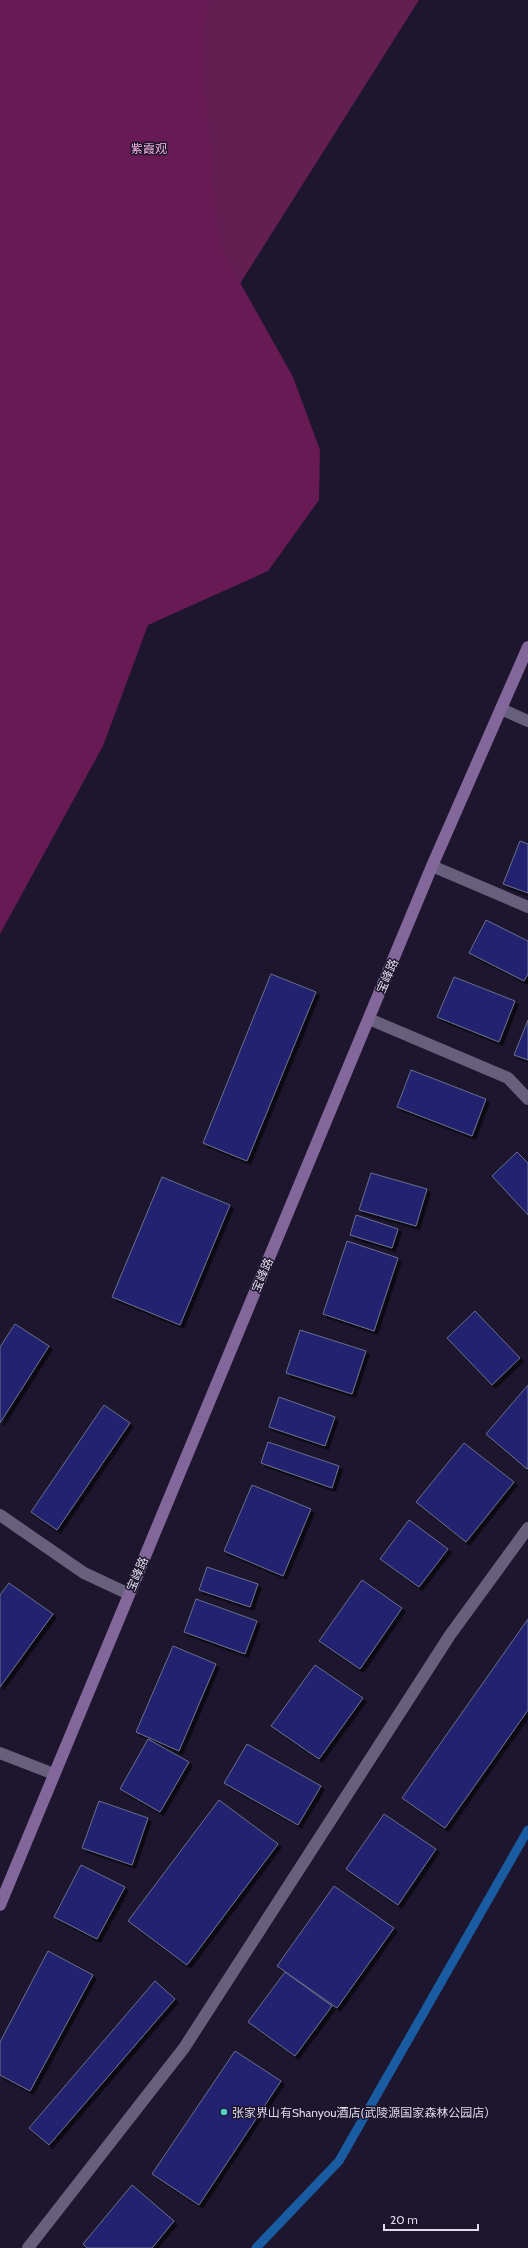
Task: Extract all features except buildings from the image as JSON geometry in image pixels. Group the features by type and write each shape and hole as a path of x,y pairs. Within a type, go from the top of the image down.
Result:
{"street":[{"name":"宝峰路","path":"0,1905 128,1594 432,866 528,647"},
{"path":"501,709 528,720"},
{"path":"432,866 528,907"},
{"path":"368,1019 508,1078 528,1100"},
{"path":"0,1515 84,1573 128,1594"},
{"path":"28,2248 184,2048 450,1635 528,1528"},
{"path":"0,1753 54,1774"}],"green space":[{"name":"紫霞观","path":"0,0 419,0 0,664"},
{"path":"0,0 209,0 202,54 219,245 293,377 320,450 319,500 268,571 148,625 103,746 0,934"}],"waterway":[{"path":"256,2248 339,2161 528,1830"}],"place":[{"name":"张家界山有Shanyou酒店(武陵源国家森林公园店）","path":"224,2112"}]}
